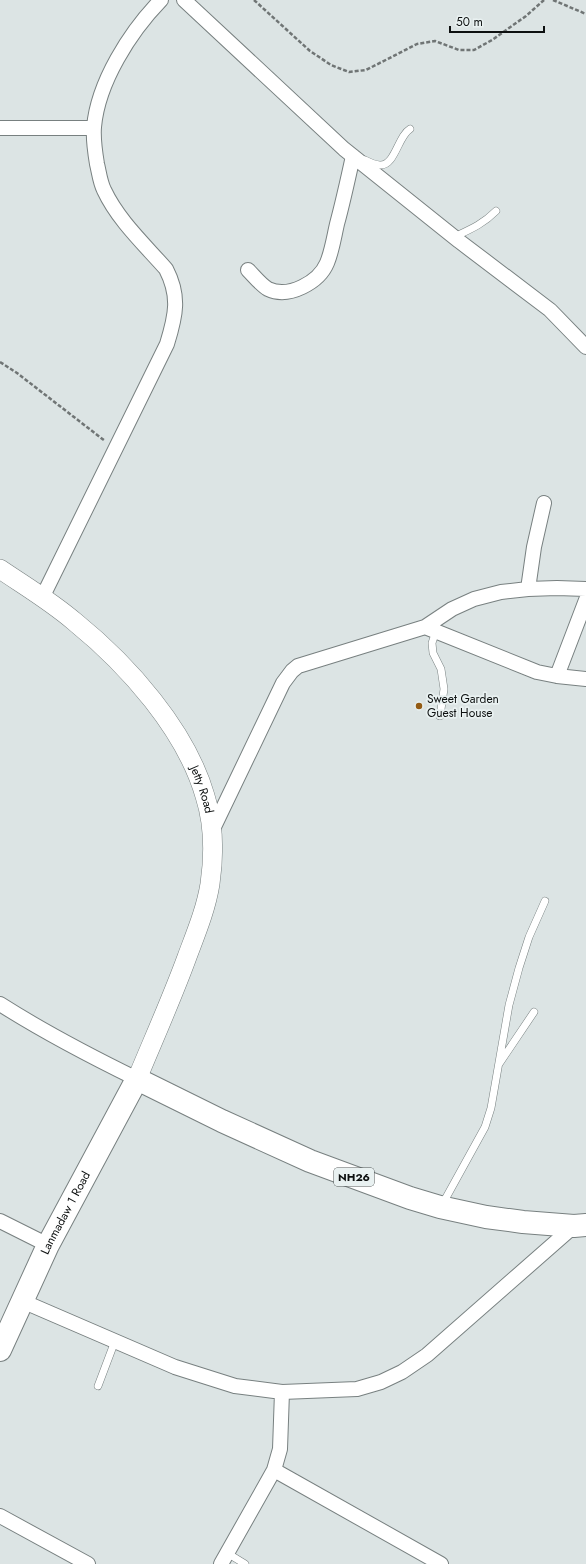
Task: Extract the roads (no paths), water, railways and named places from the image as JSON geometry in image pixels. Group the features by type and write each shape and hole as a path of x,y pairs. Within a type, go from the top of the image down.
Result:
{"highway":[{"name":"NH26","path":"137,1078 222,1121 310,1161 410,1198 440,1207 486,1217 580,1226"},
{"name":"Lanmadaw 1 Road","path":"1,1344 48,1245 137,1078"}],"street":[{"path":"42,598 116,450 167,344 173,327 176,307 175,292 166,269 117,211 103,188 95,154 94,128 105,83 130,40 161,0"},
{"path":"184,0 327,134 454,237 554,313 586,347"},
{"path":"0,128 94,128"},
{"path":"248,270 268,289 278,291 296,289 313,280 322,272 331,252 353,156"},
{"path":"528,589 534,547 544,503"},
{"name":"Jetty Road","path":"0,570 74,621 121,664 135,679 169,723 191,759 206,796 212,831 212,858 210,884 202,917 166,1012 137,1078"},
{"path":"212,831 283,683 298,666 431,629 452,609 474,599 502,592 528,589 586,589"},
{"path":"557,676 586,600"},
{"path":"431,629 538,672 557,676 586,679"},
{"path":"0,1004 27,1021 99,1061 137,1078"},
{"path":"0,1221 48,1245"},
{"path":"22,1301 175,1367 235,1386 282,1392 357,1389 381,1382 402,1372 427,1355 580,1226"},
{"path":"224,1559 274,1470 280,1449 282,1392"},
{"path":"274,1470 441,1564"},
{"path":"0,1516 88,1564"}],"lane":[{"path":"353,156 375,164 386,165 394,155 405,132 410,129"},
{"path":"454,237 479,226 496,211"},
{"path":"431,629 433,653 441,669 444,689 440,716"},
{"path":"440,1207 485,1128 491,1108 509,1005 529,937 545,901"},
{"path":"497,1068 534,1012"},
{"path":"98,1386 115,1341"},
{"path":"224,1559 245,1564"}],"place":[{"name":"Sweet Garden Guest House","path":"419,706"}]}
